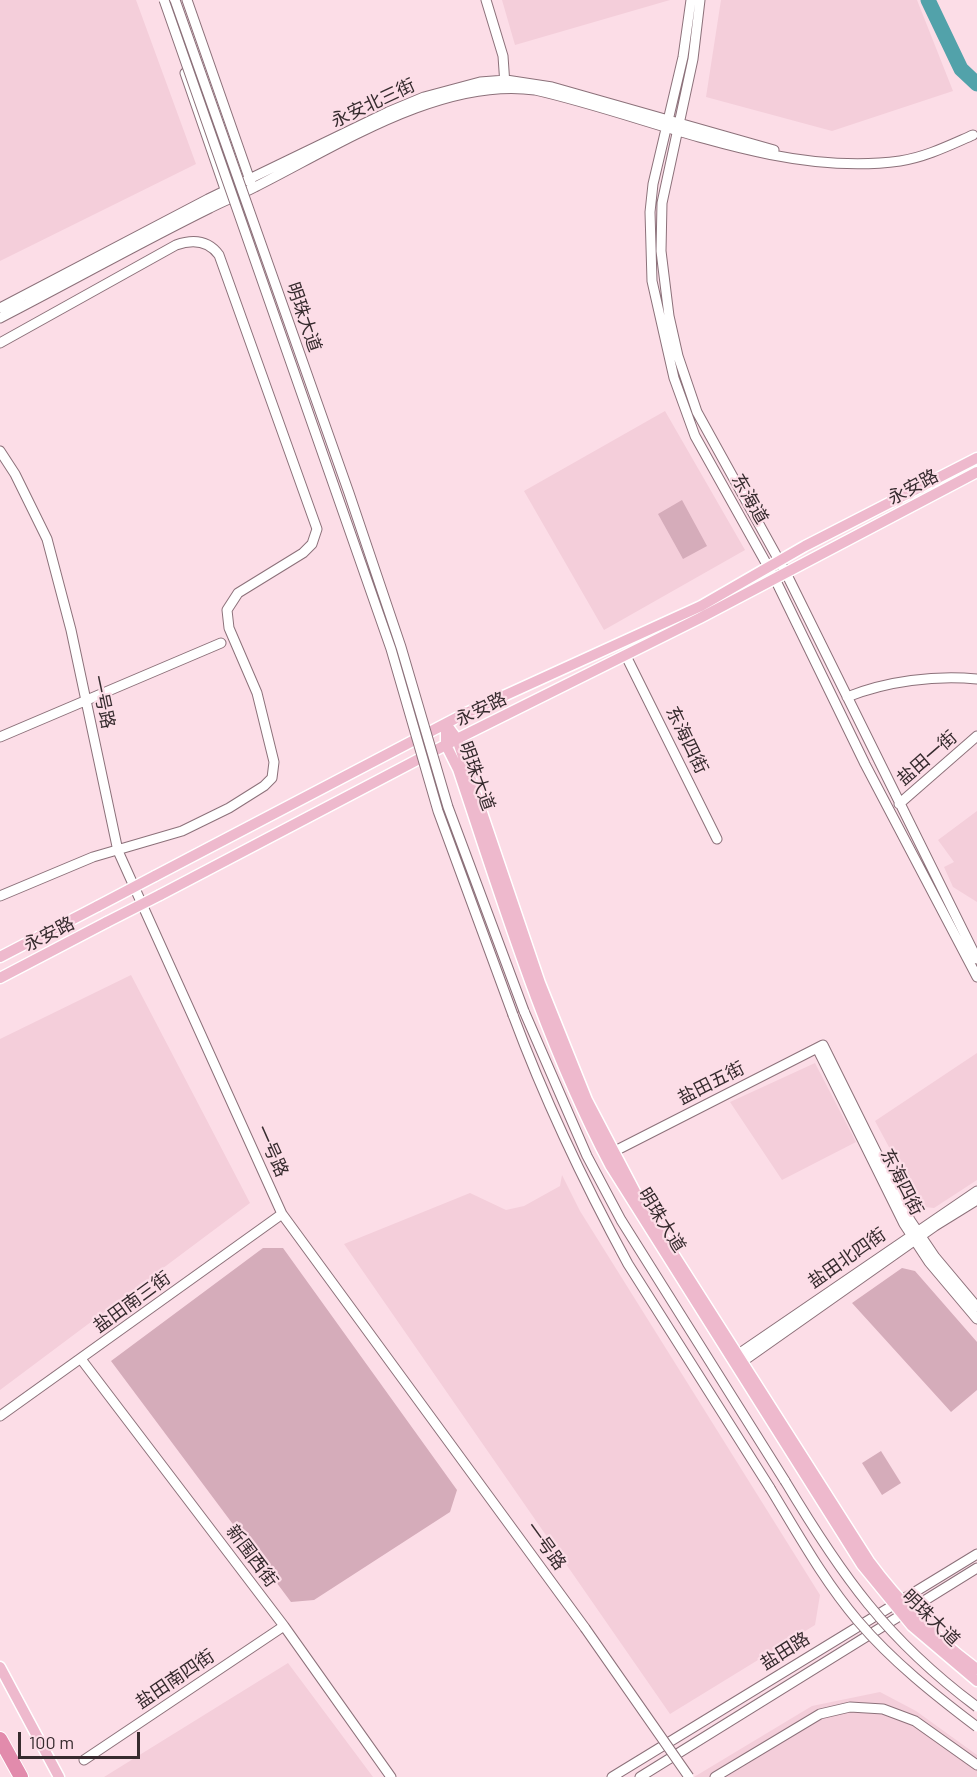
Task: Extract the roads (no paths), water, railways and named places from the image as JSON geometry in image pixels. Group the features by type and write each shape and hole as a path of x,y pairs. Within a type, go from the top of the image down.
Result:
{"highway":[{"path":"0,1739 21,1777"}],"main road":[{"name":"永安路","path":"0,957 446,724 700,606 769,567 977,458"},
{"name":"永安路","path":"0,978 457,739 626,656 775,579 977,472"},
{"name":"明珠大道","path":"446,724 457,739 556,1027 587,1100 613,1152 641,1203 896,1602"},
{"name":"明珠大道","path":"446,724 446,745 458,769 548,1029 595,1136 634,1207 827,1514 904,1612 938,1650 977,1681"},
{"name":"明珠大道","path":"904,1612 977,1669"},
{"path":"0,1667 59,1777"}],"street":[{"name":"明珠大道","path":"162,0 226,192"},
{"name":"明珠大道","path":"162,0 391,649 438,811 513,1015 551,1110 628,1264 819,1569 858,1621 905,1669 977,1727"},
{"name":"明珠大道","path":"175,0 349,493 401,647 448,807 524,1011 587,1156 621,1220 834,1561 872,1611 917,1658 977,1707"},
{"path":"187,0 251,185"},
{"path":"486,0 503,56 506,83"},
{"name":"东海道","path":"691,0 683,57 653,184 650,212 652,281 674,378 695,436 769,567 865,764 977,977"},
{"name":"东海道","path":"700,0 693,59 665,184 661,227 667,294 676,347 697,412 786,573 977,959"},
{"name":"永安北三街","path":"0,308 226,192 251,185 415,110 506,83 765,146 787,156 826,163 901,161 926,154 973,135"},
{"name":"永安北三街","path":"0,318 237,196 251,185"},
{"path":"226,192 237,196"},
{"path":"0,343 176,245 196,241 213,247 219,255 317,529 312,544 303,554 238,593 227,610 229,628 257,693 274,762 272,778 264,786 229,808 191,826 118,851 93,857 0,896"},
{"name":"一号路","path":"0,451 15,474 47,539 71,630 118,851 282,1214 585,1628 689,1777"},
{"path":"0,737 221,643"},
{"name":"东海四街","path":"626,656 717,839"},
{"path":"848,697 891,685 944,678 977,679"},
{"name":"盐田一街","path":"899,804 977,736"},
{"name":"东海四街","path":"820,1046 929,1262 977,1319"},
{"name":"盐田五街","path":"613,1152 820,1046"},
{"name":"盐田北四街","path":"740,1359 977,1191"},
{"name":"盐田北四街","path":"916,1235 977,1200"},
{"name":"盐田南三街","path":"0,1416 282,1214"},
{"name":"东海四街","path":"916,1235 977,1307"},
{"name":"新围西街","path":"81,1359 284,1626 391,1777"},
{"name":"盐田路","path":"612,1777 977,1554"},
{"name":"盐田路","path":"639,1777 977,1568"},
{"name":"盐田南四街","path":"84,1760 284,1626"},
{"path":"715,1777 820,1714 850,1707 883,1709 915,1721 977,1766"}],"waterway":[{"path":"928,0 961,69 977,84"}]}
